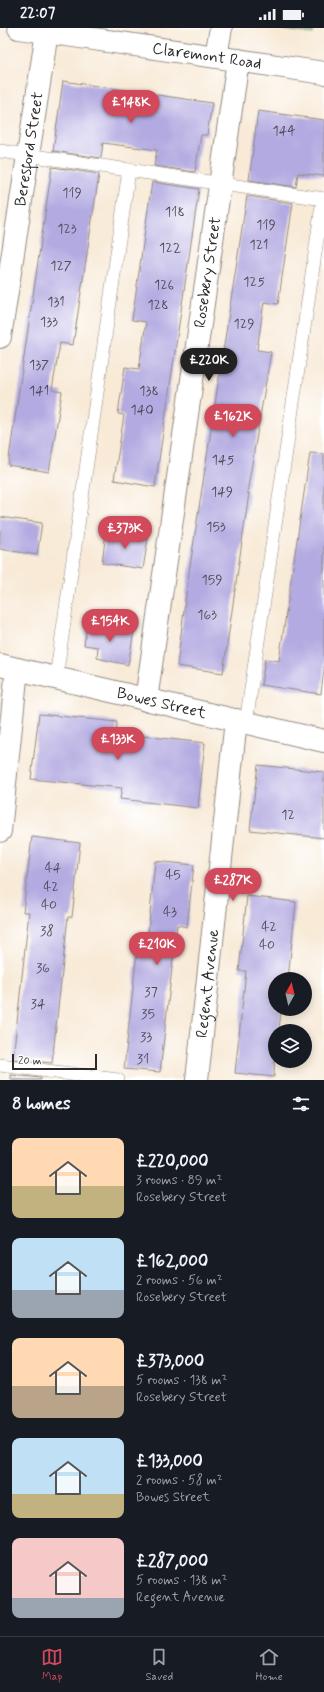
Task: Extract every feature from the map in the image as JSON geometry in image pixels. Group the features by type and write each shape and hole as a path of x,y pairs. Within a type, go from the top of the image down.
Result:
{"street":[{"name":"Claremont Road","path":"18,28 324,73"},
{"path":"216,56 220,28"},
{"name":"Beresford Street","path":"0,337 47,32"},
{"name":"Rosebery Street","path":"146,700 238,60"},
{"path":"0,831 9,667"},
{"name":"Bowes Street","path":"9,667 324,741"},
{"name":"Regent Avenue","path":"197,1080 241,722"}],"lane":[{"path":"0,151 323,199 241,722"},
{"path":"56,678 129,170"},
{"path":"0,1065 84,1078 118,1080"}],"green space":[{"path":"272,28 314,28 313,34"}],"building":[{"path":"63,81 212,103 207,135 201,135 195,172 154,166 157,150 103,143 101,158 53,151"},
{"path":"258,111 324,120 324,176 298,173 296,187 249,180"},
{"path":"52,167 99,174 73,345 60,343 52,390 62,392 49,472 8,465"},
{"path":"152,182 199,189 155,487 114,480 124,415 118,414 125,367 139,369 146,322 132,320"},
{"path":"247,196 293,203 278,304 264,302 257,350 271,352 247,493 249,493 223,673 177,666 187,586"},
{"path":"310,453 324,454 324,669 321,694 261,685 265,659 279,661"},
{"path":"0,517 42,523 37,555 0,549"},
{"path":"106,532 148,538 143,569 102,563"},
{"path":"87,624 134,631 128,665 97,658 98,647 84,645"},
{"path":"39,714 117,722 116,733 205,743 198,808 120,799 122,788 31,779"},
{"path":"258,765 324,772 324,838 250,830"},
{"path":"32,837 80,843 72,917 68,917 52,1063 13,1059 29,912 23,912"},
{"path":"155,861 194,865 187,927 177,925 160,1072 124,1069 139,934 148,935"},
{"path":"247,896 296,902 289,972 268,972 268,1016 280,1016 280,1024 268,1024 268,1068 274,1068 274,1077 235,1073 246,971 239,971"},
{"path":"11,1075 41,1078 41,1080 11,1080"}]}
